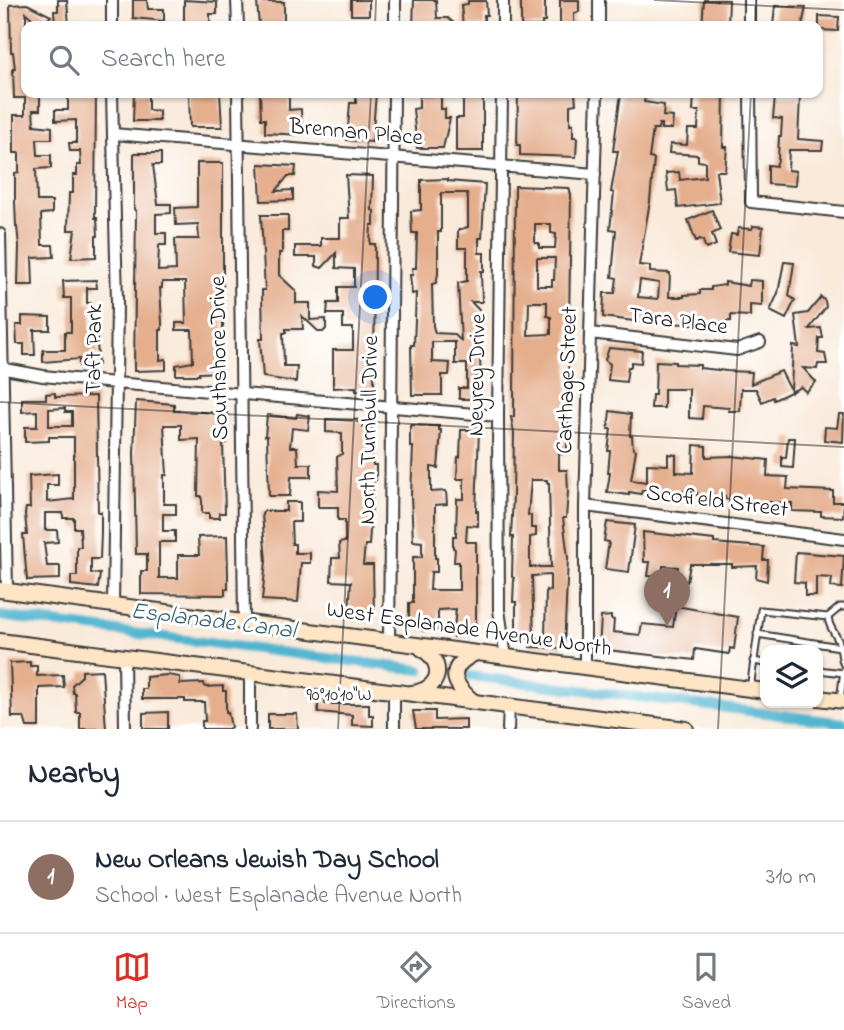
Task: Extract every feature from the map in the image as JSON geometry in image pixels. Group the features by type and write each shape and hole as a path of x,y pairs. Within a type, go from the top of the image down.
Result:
{"main road":[{"name":"West Esplanade Avenue North","path":"4,590 760,690"},
{"path":"0,641 411,693 509,707 584,723 685,729"},
{"path":"411,693 422,692 429,686 435,680 438,669 432,655 419,646"},
{"path":"474,702 455,683 455,674 463,659 476,653"},
{"path":"823,699 842,701"}],"street":[{"path":"111,0 111,21"},
{"path":"237,0 237,21"},
{"path":"395,0 395,21"},
{"path":"503,0 503,21"},
{"path":"599,0 599,21"},
{"path":"749,0 749,21"},
{"name":"Taft Park","path":"112,98 117,302 113,606"},
{"name":"Southshore Drive","path":"238,98 244,623"},
{"name":"North Turnbull Drive","path":"389,642 394,98"},
{"name":"Neyrey Drive","path":"502,98 498,416 499,610 506,658"},
{"name":"Carthage Street","path":"585,669 585,506 597,98"},
{"path":"750,98 751,202 844,212"},
{"name":"Brennan Place","path":"113,134 595,174"},
{"path":"0,234 4,590"},
{"name":"Tara Place","path":"590,333 737,349 760,342"},
{"path":"1,368 43,376 498,416"},
{"name":"Scofield Street","path":"585,506 844,539"},
{"path":"124,657 125,729"},
{"path":"250,672 250,729"},
{"path":"394,691 394,729"},
{"path":"508,729 509,707"}],"lane":[{"path":"750,689 761,610 828,617 840,607 844,607"},
{"path":"828,617 829,627 837,637 844,670 842,701"},
{"path":"757,634 840,647"},
{"path":"753,661 760,662"},
{"path":"823,670 844,670"}],"building":[{"path":"58,0 67,0 69,21 55,21 54,11 58,11"},
{"path":"133,0 147,0 148,9 164,9 164,21 133,18"},
{"path":"184,0 217,2 217,14 210,14 210,21 184,21"},
{"path":"351,0 369,0 369,15 351,15"},
{"path":"414,0 436,0 437,18 448,18 451,21 413,21"},
{"path":"521,0 545,0 545,21 521,21"},
{"path":"560,0 579,0 579,12 574,13 574,21 560,21"},
{"path":"704,0 729,0 728,21 702,21"},
{"path":"468,1 486,1 487,15 484,15 484,21 463,21 461,5 468,4"},
{"path":"257,2 284,2 284,21 259,21"},
{"path":"27,4 51,16 46,21 35,21 26,13 26,21 21,21 21,98 14,98 15,69 11,52 10,5"},
{"path":"775,6 806,7 803,21 774,21"},
{"path":"819,16 839,17 838,31 823,30 823,21 819,21"},
{"path":"25,98 40,98 40,110 33,110 34,125 52,127 52,139 37,139 38,155 51,155 51,168 36,169 37,201 52,201 52,213 41,214 42,245 53,245 54,257 32,258 33,285 18,285 15,173 19,172 19,153 14,153 14,115 25,115"},
{"path":"68,98 96,98 96,257 71,258 75,230 68,230 69,193 73,193 73,175 77,175 77,165 81,165 80,151 70,151 69,143 76,143 76,120 55,121 55,110 68,110"},
{"path":"134,98 148,98 148,110 159,111 159,121 133,121"},
{"path":"189,98 220,98 222,127 190,127"},
{"path":"260,98 289,98 289,110 301,109 302,135 265,133 265,119 261,119"},
{"path":"356,98 376,98 372,142 347,140 350,103 356,103"},
{"path":"419,98 441,98 441,109 445,109 445,118 450,118 443,148 417,148 413,109 419,108"},
{"path":"463,98 483,98 483,151 456,151 456,118 463,118"},
{"path":"518,98 575,98 576,104 570,105 570,125 573,124 573,137 577,137 576,157 520,155 520,145 517,145"},
{"path":"620,98 645,98 644,102 664,105 663,116 673,117 672,129 661,129 659,124 658,129 653,129 649,158 654,159 650,201 639,265 650,266 650,272 670,273 669,297 700,294 700,290 711,290 711,287 725,285 725,282 749,286 750,280 762,281 762,306 750,305 750,316 731,315 731,321 727,323 694,320 694,324 650,323 603,317 604,293 615,293 617,278 612,277 616,230 610,229 614,193 611,192 618,151 613,151","holes":["640,280 659,283 658,299 638,297"]},
{"path":"694,98 724,98 723,147 727,147 725,171 716,171 720,203 678,208 676,190 668,191 666,173 679,172 680,180 705,177 705,162 698,161 698,155 669,153 670,144 687,145 688,129 698,129 699,111 693,111"},
{"path":"775,98 800,98 798,139 823,141 822,150 789,150 788,170 796,171 795,186 768,184 768,165 776,166 781,136 782,119 773,118"},
{"path":"134,153 161,153 161,165 153,165 158,204 171,204 171,213 156,214 156,233 166,233 166,245 159,245 158,271 176,270 175,239 199,239 198,224 176,225 175,208 197,207 197,163 223,163 221,372 176,375 176,365 193,362 192,330 176,330 176,323 186,323 185,282 162,282 160,288 160,360 166,359 166,370 134,371"},
{"path":"259,164 296,166 295,176 288,176 276,191 293,190 293,200 261,201"},
{"path":"346,175 373,176 374,225 371,225 370,244 375,244 374,390 356,391 356,387 333,388 333,350 353,350 353,328 343,328 343,314 327,314 328,303 338,303 338,287 354,287 354,269 336,268 336,253 322,268 316,266 316,257 295,257 295,246 321,246 321,238 340,238 340,218 349,218"},
{"path":"448,179 485,184 482,238 479,238 479,253 484,253 484,271 481,271 482,302 471,302 481,312 482,323 479,323 478,327 481,377 476,377 476,397 469,399 459,399 459,388 467,388 467,364 455,364 455,342 432,342 432,362 450,363 449,375 442,375 442,395 412,395 411,345 414,345 416,293 412,294 410,275 413,275 412,268 416,268 417,233 412,233 411,211 421,210 421,180","holes":["441,193 467,193 468,227 458,230 458,248 467,248 467,281 458,283 461,341 454,334 435,333 432,284 436,283 438,274"]},
{"path":"515,186 569,188 567,454 559,454 559,470 567,470 568,492 566,518 563,518 568,558 564,648 530,647 531,638 516,638 511,537 514,433 511,417 514,417","holes":["535,224 551,224 551,233 556,234 555,248 539,248 539,243 535,243","537,258 555,258 552,286 537,286","529,302 547,302 547,316 551,317 551,334 528,335","531,480 547,480 551,567 530,567 530,537 536,536 536,528 531,528 531,515 528,515","550,575 550,591 546,590 545,638 534,638 532,576"]},
{"path":"712,210 720,230 712,234 716,245 706,249 703,241 696,241 688,220"},
{"path":"261,215 288,215 288,231 282,231 279,275 296,291 296,303 310,303 310,320 326,319 326,329 323,332 319,332 302,316 303,329 286,329 286,333 283,333 284,366 297,366 296,382 263,377 260,339 263,339 262,290 265,290"},
{"path":"753,226 763,227 760,255 728,252 731,234 737,235 738,228 752,229"},
{"path":"784,262 794,263 789,296 795,300 786,319 770,311 778,293"},
{"path":"96,280 97,288 87,288 87,303 91,303 91,338 97,338 98,365 79,366 79,359 43,362 43,350 65,350 65,332 71,332 71,298 64,298 63,281"},
{"path":"821,297 826,307 809,329 821,328 823,338 819,338 818,353 825,354 827,364 818,364 817,369 803,368 816,382 806,392 801,387 774,400 773,397 762,402 756,389 741,389 740,411 703,406 702,419 689,418 689,389 664,389 664,408 651,408 652,395 655,395 656,361 752,372 751,384 781,371 791,391 793,346 799,347 795,315 808,313"},
{"path":"22,316 50,317 50,330 34,330 35,355 24,355 24,344 17,344 16,325 22,325"},
{"path":"609,348 642,351 641,363 631,362 631,367 628,367 626,382 608,380 610,364 605,360"},
{"path":"55,393 55,397 96,396 98,512 101,512 101,533 100,559 91,559 91,573 100,574 98,588 71,585 71,576 77,576 77,547 81,547 80,528 74,528 74,518 63,518 63,513 45,513 45,530 57,530 58,542 44,543 47,566 60,566 60,579 27,580 23,535 27,535 26,508 30,508 29,476 58,474 58,485 47,485 47,502 74,499 74,437 49,437 49,441 25,442 25,427 37,427 37,411 22,412 22,399 46,399 46,394","holes":["65,408 65,412 72,412 72,426 49,426 49,409"]},
{"path":"136,401 174,404 174,411 227,413 227,443 223,443 225,513 219,513 220,518 209,518 209,513 202,513 201,496 198,496 199,439 181,440 181,425 164,425 167,475 164,475 164,504 176,504 176,514 163,514 163,531 175,531 175,542 159,542 159,578 178,578 178,555 199,555 198,537 227,536 228,589 225,589 225,595 141,594 141,571 147,571 147,554 136,554"},
{"path":"610,411 631,414 630,436 633,449 636,450 631,480 647,482 647,464 668,465 668,454 676,455 676,472 693,473 694,445 706,446 706,457 732,456 768,460 767,476 788,477 787,489 833,491 833,502 844,502 843,517 821,516 821,512 792,511 792,503 724,499 725,496 697,495 697,492 678,491 678,496 667,496 667,490 642,490 641,494 629,492 629,495 607,492 610,473"},
{"path":"297,414 310,416 308,430 292,428 290,447 297,447 298,464 311,464 311,477 291,477 290,496 269,496 265,436 267,415 296,418"},
{"path":"839,414 844,414 843,442 824,440 825,427 837,428"},
{"path":"326,419 364,420 363,428 372,428 372,459 373,465 376,465 376,480 373,488 369,545 365,545 363,565 373,565 374,615 349,612 351,582 331,581 332,558 340,558 339,543 345,542 345,520 338,520 338,507 318,507 318,490 338,491 337,457 342,454 342,433 326,432"},
{"path":"410,425 439,426 441,430 438,468 431,467 431,492 446,491 447,504 435,505 437,572 431,572 430,590 459,590 459,562 454,562 453,536 456,536 457,499 464,499 464,479 457,479 461,430 479,430 476,511 478,526 467,525 466,542 476,542 476,635 453,637 456,609 438,610 438,631 423,631 423,620 409,620 409,603 413,603 413,557 422,557 422,542 413,541 413,447 410,447"},
{"path":"788,438 795,438 793,468 782,467"},
{"path":"286,502 300,502 300,522 291,522 292,544 295,544 295,553 310,553 310,563 301,563 298,602 262,600 266,561 262,514 264,511 286,511"},
{"path":"607,522 635,525 629,572 605,569 609,542 604,541"},
{"path":"643,532 714,540 714,543 764,547 763,560 768,560 767,581 756,578 757,566 732,567 732,564 690,564 687,582 676,580 678,567 663,566 662,577 648,576 650,562 644,562"},
{"path":"796,552 844,556 842,588 831,587 832,578 816,577 816,596 805,596 805,583 794,582"},
{"path":"676,606 738,617 734,649 730,648 729,654 695,649 694,660 599,649 601,617 611,616 614,620 613,632 640,635 642,624 673,627"},
{"path":"30,662 30,666 37,666 37,676 63,675 64,687 39,688 39,727 27,727 24,717 12,717 10,663"},
{"path":"102,670 106,729 80,729 80,712 76,712 72,685 82,676 82,671"},
{"path":"146,677 180,677 180,684 204,683 205,687 223,686 231,727 202,729 202,721 205,721 204,702 142,699 142,689 146,689"},
{"path":"318,699 325,699 325,704 369,704 373,726 352,725 352,715 318,712"},
{"path":"413,711 435,711 435,720 466,719 466,729 416,729"},
{"path":"168,712 168,729 143,729 143,713"},
{"path":"268,714 297,714 298,729 268,729"}],"waterway":[{"name":"Esplanade Canal","path":"0,616 420,670"},
{"name":"Esplanade Canal","path":"471,676 844,723"}],"place":[{"name":"New Orleans Jewish Day School","path":"667,626"}]}
